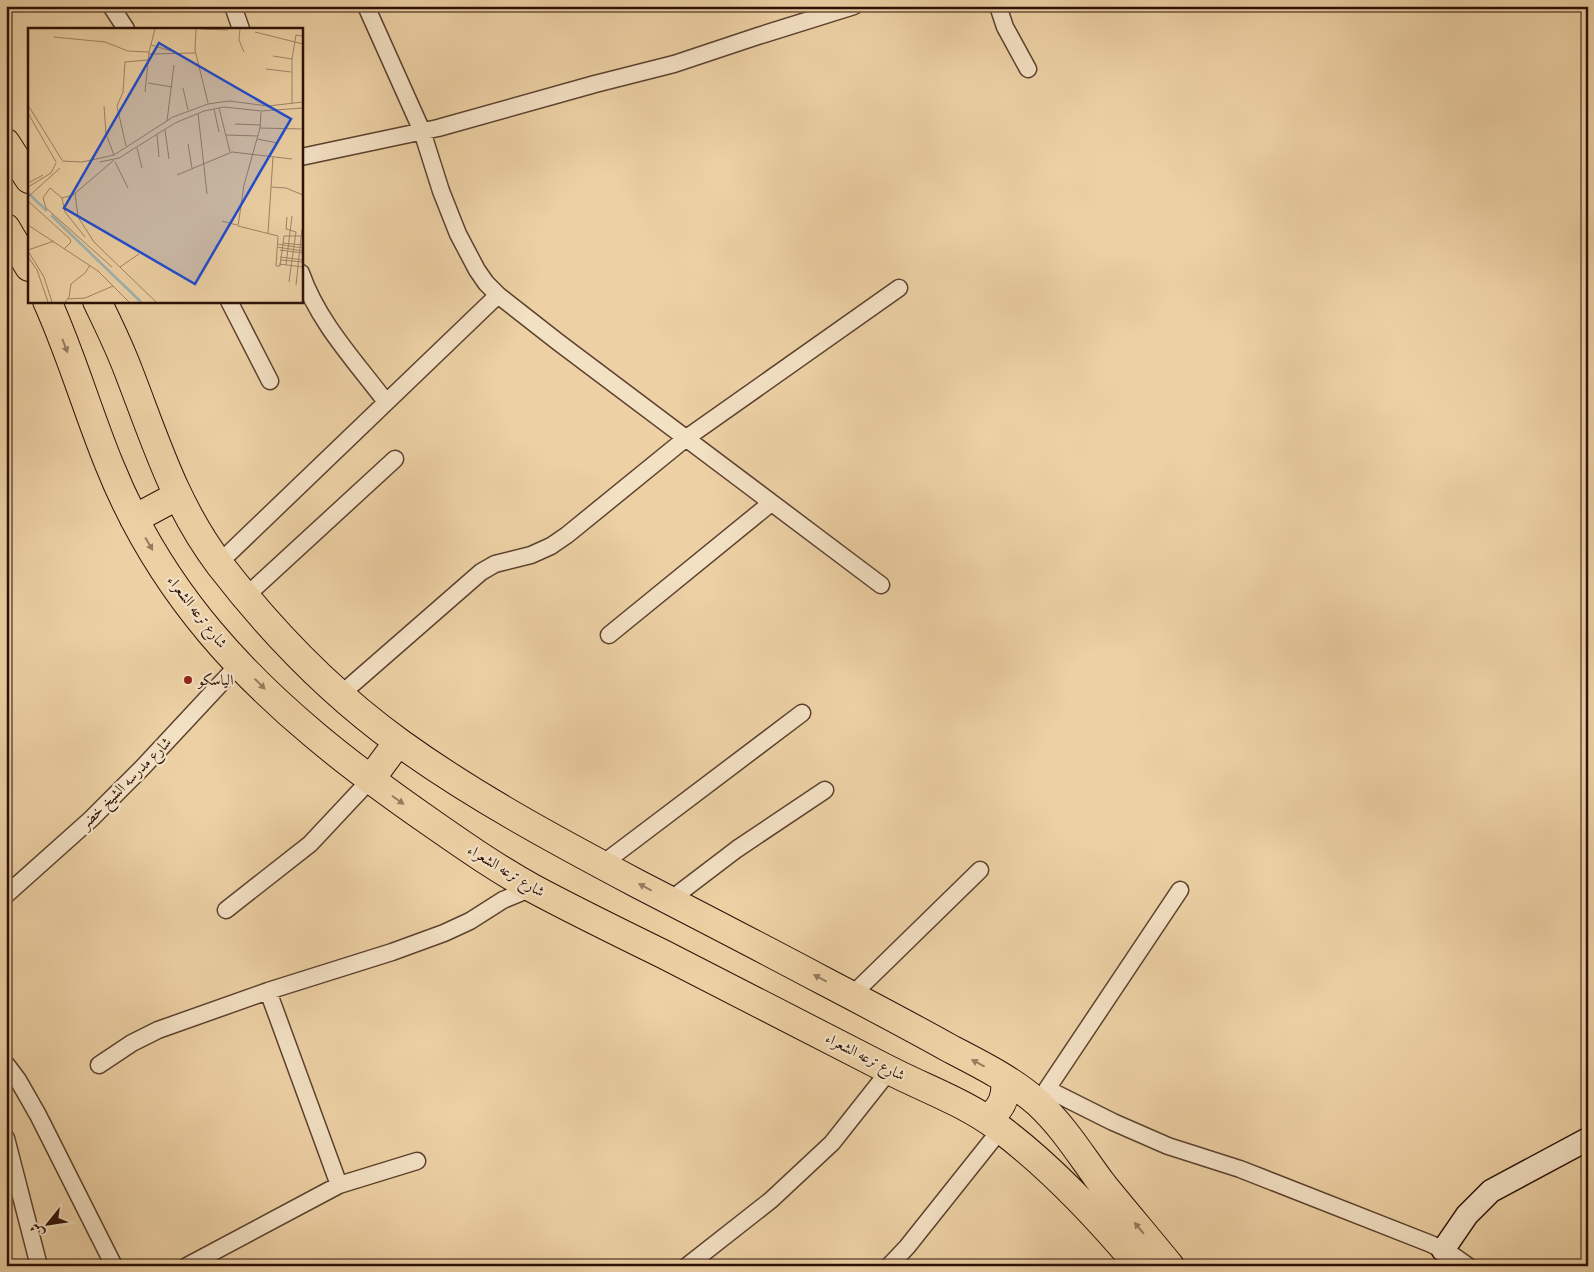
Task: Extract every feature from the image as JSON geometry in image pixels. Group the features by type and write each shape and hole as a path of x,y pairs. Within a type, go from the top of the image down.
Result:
{"highway":[{"path":"6,143 28,177"},
{"path":"6,228 28,265"},
{"name":"شارع ترعه الشعراء","path":"46,302 66,346 109,464 134,519 158,561 209,631 239,664 306,728 370,780 485,860 532,888 809,1028 889,1071 956,1102 994,1124 1033,1156 1081,1202 1139,1266"},
{"path":"97,302 126,366 155,446 177,496 219,563 246,596 294,649 340,694 398,742 516,818 852,995 1005,1079 1043,1096 1062,1130 1102,1184 1170,1266"},
{"path":"134,519 177,496"},
{"path":"370,780 398,742"},
{"path":"994,1124 993,1115 1003,1102 1006,1094 1005,1079"},
{"path":"1033,1156 1037,1145 1045,1136 1062,1130"}],"street":[{"path":"111,6 125,28"},
{"path":"233,6 241,28"},
{"path":"366,6 422,131 441,191 458,234 486,283 498,295 685,439 881,585"},
{"path":"302,157 422,131 674,64 854,6"},
{"path":"998,6 1005,27 1028,69"},
{"path":"302,276 306,288 328,326 386,402"},
{"path":"340,694 481,572 495,564 532,555 551,546 685,439 898,288"},
{"path":"219,563 498,295"},
{"path":"230,302 270,381"},
{"path":"246,596 395,459"},
{"path":"609,635 771,503"},
{"name":"شارع مدرسه الشيخ خضر","path":"6,895 91,819 143,767 239,664"},
{"path":"601,864 802,713"},
{"path":"226,910 310,844 370,780"},
{"path":"670,900 737,849 825,790"},
{"path":"852,995 980,870"},
{"path":"99,1065 132,1043 158,1030 268,991 392,952 444,933 503,900 532,888"},
{"path":"1180,890 1043,1096 1102,1117 1168,1146 1240,1169 1443,1250 1468,1266"},
{"path":"268,991 339,1185"},
{"path":"6,1064 18,1080 38,1115 114,1266"},
{"path":"687,1266 770,1200 832,1142 889,1071"},
{"path":"889,1266 906,1247 994,1124"},
{"path":"6,1138 39,1266"},
{"path":"1443,1250 1470,1210 1491,1191 1588,1139"},
{"path":"188,1266 339,1185 417,1161"}],"place":[{"name":"الياسكو","path":"188,680"}]}
